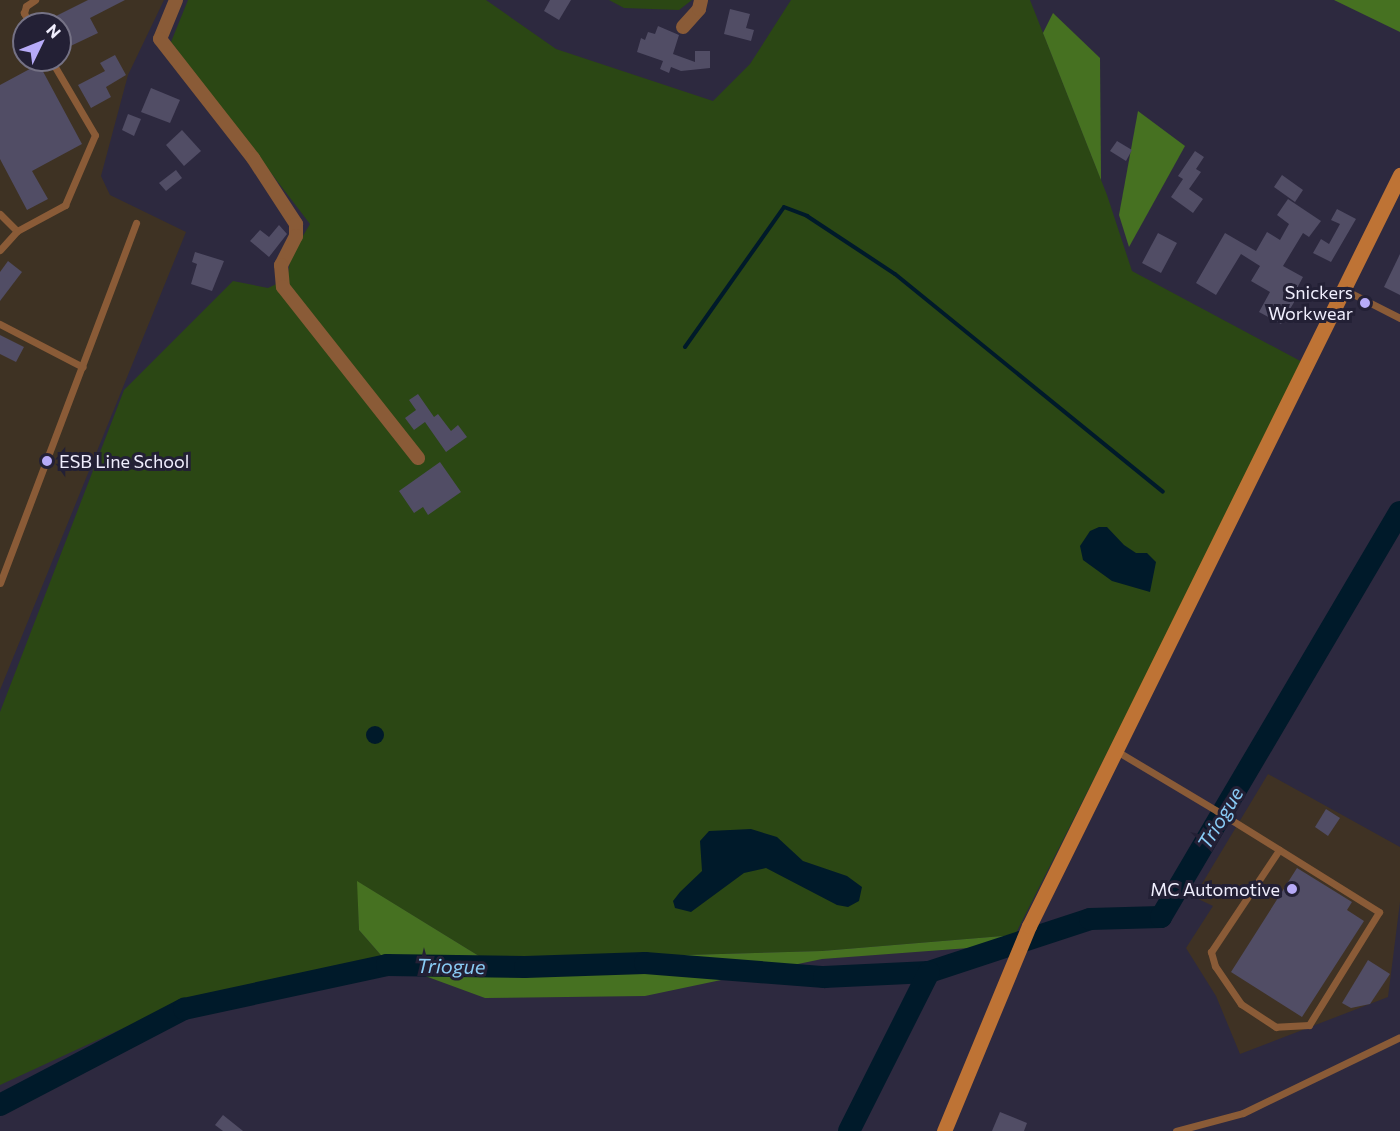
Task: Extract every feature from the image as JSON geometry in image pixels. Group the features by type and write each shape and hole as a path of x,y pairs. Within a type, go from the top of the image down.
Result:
{"main road":[{"path":"944,1131 1029,926 1400,175"}],"street":[{"path":"176,0 160,39 253,158 296,224 296,236 281,265 283,287 418,458"},
{"path":"683,27 699,9 701,0"}],"lane":[{"path":"24,12 26,6 35,0"},
{"path":"0,250 17,231 65,205 95,135 58,72"},
{"path":"0,214 17,231"},
{"path":"0,583 136,223"},
{"path":"1343,289 1400,318"},
{"path":"0,324 83,367"},
{"path":"1115,750 1217,811 1379,912 1309,1024 1276,1027 1242,1004 1215,966 1211,951 1279,850"},
{"path":"1176,1131 1243,1113 1400,1037"}],"shaded area":[{"name":"ESB Line School","path":"0,0 164,0 128,75 101,176 110,195 186,232 0,690"},
{"path":"1268,774 1400,847 1400,902 1388,997 1240,1054 1216,996 1186,948 1213,906 1194,897"}],"green space":[{"path":"188,0 486,0 556,49 713,101 750,64 791,0 1030,0 1107,195 1132,271 1304,363 1015,935 822,951 487,961 358,882 359,930 387,962 180,1002 0,1085 0,712 124,390 233,281 268,288 287,279 291,256 310,224 171,42"},
{"path":"609,0 692,0 679,10 624,8"},
{"path":"1334,0 1400,0 1400,32"},
{"path":"1053,13 1100,58 1101,180 1043,33"},
{"path":"1138,111 1185,146 1129,247 1119,215"},
{"path":"357,881 487,961 822,951 1015,935 1009,945 822,959 645,996 485,998 387,962 359,930"}],"water":[{"path":"1099,527 1107,527 1124,545 1136,553 1147,553 1156,562 1150,592 1112,581 1083,560 1080,546 1090,531"},
{"path":"375,726 383,731 384,735 379,743 375,744 367,739 366,735 371,727"},
{"path":"751,829 777,837 803,861 847,876 862,887 859,901 848,907 837,905 766,868 744,873 691,912 675,908 673,901 702,871 700,841 709,831"}],"building":[{"path":"88,0 125,0 90,18 98,33 72,45 72,12 64,12"},
{"path":"550,0 571,0 559,20 544,11"},
{"path":"730,9 750,14 746,28 754,30 751,41 724,34"},
{"path":"658,26 679,35 673,54 695,62 695,51 710,51 710,68 681,71 671,67 669,73 660,69 663,61 637,52 641,38 645,40 648,32 655,34"},
{"path":"115,55 126,75 106,87 111,97 91,108 78,85 105,71 100,63"},
{"path":"24,72 43,72 82,144 32,171 48,199 27,210 0,159 0,85"},
{"path":"151,88 180,100 170,123 141,112"},
{"path":"128,114 141,119 134,136 122,130"},
{"path":"182,130 201,151 184,166 166,145"},
{"path":"1117,141 1132,150 1126,161 1110,151"},
{"path":"1195,151 1204,157 1196,169 1201,172 1189,189 1203,199 1193,213 1171,197 1183,179 1178,176"},
{"path":"176,170 182,178 166,191 159,183"},
{"path":"1282,175 1303,190 1295,202 1274,187"},
{"path":"1288,199 1321,221 1309,237 1303,233 1283,266 1303,277 1295,292 1299,294 1281,324 1259,312 1270,292 1251,281 1260,266 1241,254 1216,295 1196,283 1225,233 1256,251 1267,232 1280,240 1289,224 1277,215"},
{"path":"1337,209 1356,219 1331,262 1313,253 1321,239 1329,244 1340,224 1331,220"},
{"path":"279,225 287,234 269,257 250,241 260,230 269,237"},
{"path":"1158,233 1177,243 1161,273 1142,263"},
{"path":"195,252 224,261 212,291 191,284 197,264 192,262"},
{"path":"1400,254 1400,295 1384,287"},
{"path":"8,261 22,272 0,301 0,272"},
{"path":"0,335 24,347 16,362 0,354"},
{"path":"418,394 434,417 438,414 451,431 458,425 467,437 446,452 425,422 414,430 405,418 416,410 409,400"},
{"path":"440,462 461,492 428,515 423,507 414,513 399,491"},
{"path":"1326,809 1340,818 1328,836 1315,827"},
{"path":"1297,868 1352,902 1347,910 1364,921 1302,1017 1231,972"},
{"path":"1368,960 1390,974 1370,1004 1351,1008 1342,1003"},
{"path":"1000,1112 1027,1123 1024,1131 992,1131"},
{"path":"223,1115 243,1131 223,1131 215,1125"}],"waterway":[{"path":"685,347 784,207 807,216 895,274 1163,492"},
{"name":"Triogue","path":"0,1105 184,1009 387,965 525,967 645,963 824,977 929,972 1090,919 1161,917 1400,512"},
{"name":"Triogue","path":"849,1131 929,972"}],"place":[{"name":"Snickers Workwear","path":"1365,303"},
{"name":"ESB Line School","path":"47,461"},
{"name":"MC Automotive","path":"1292,889"}]}
